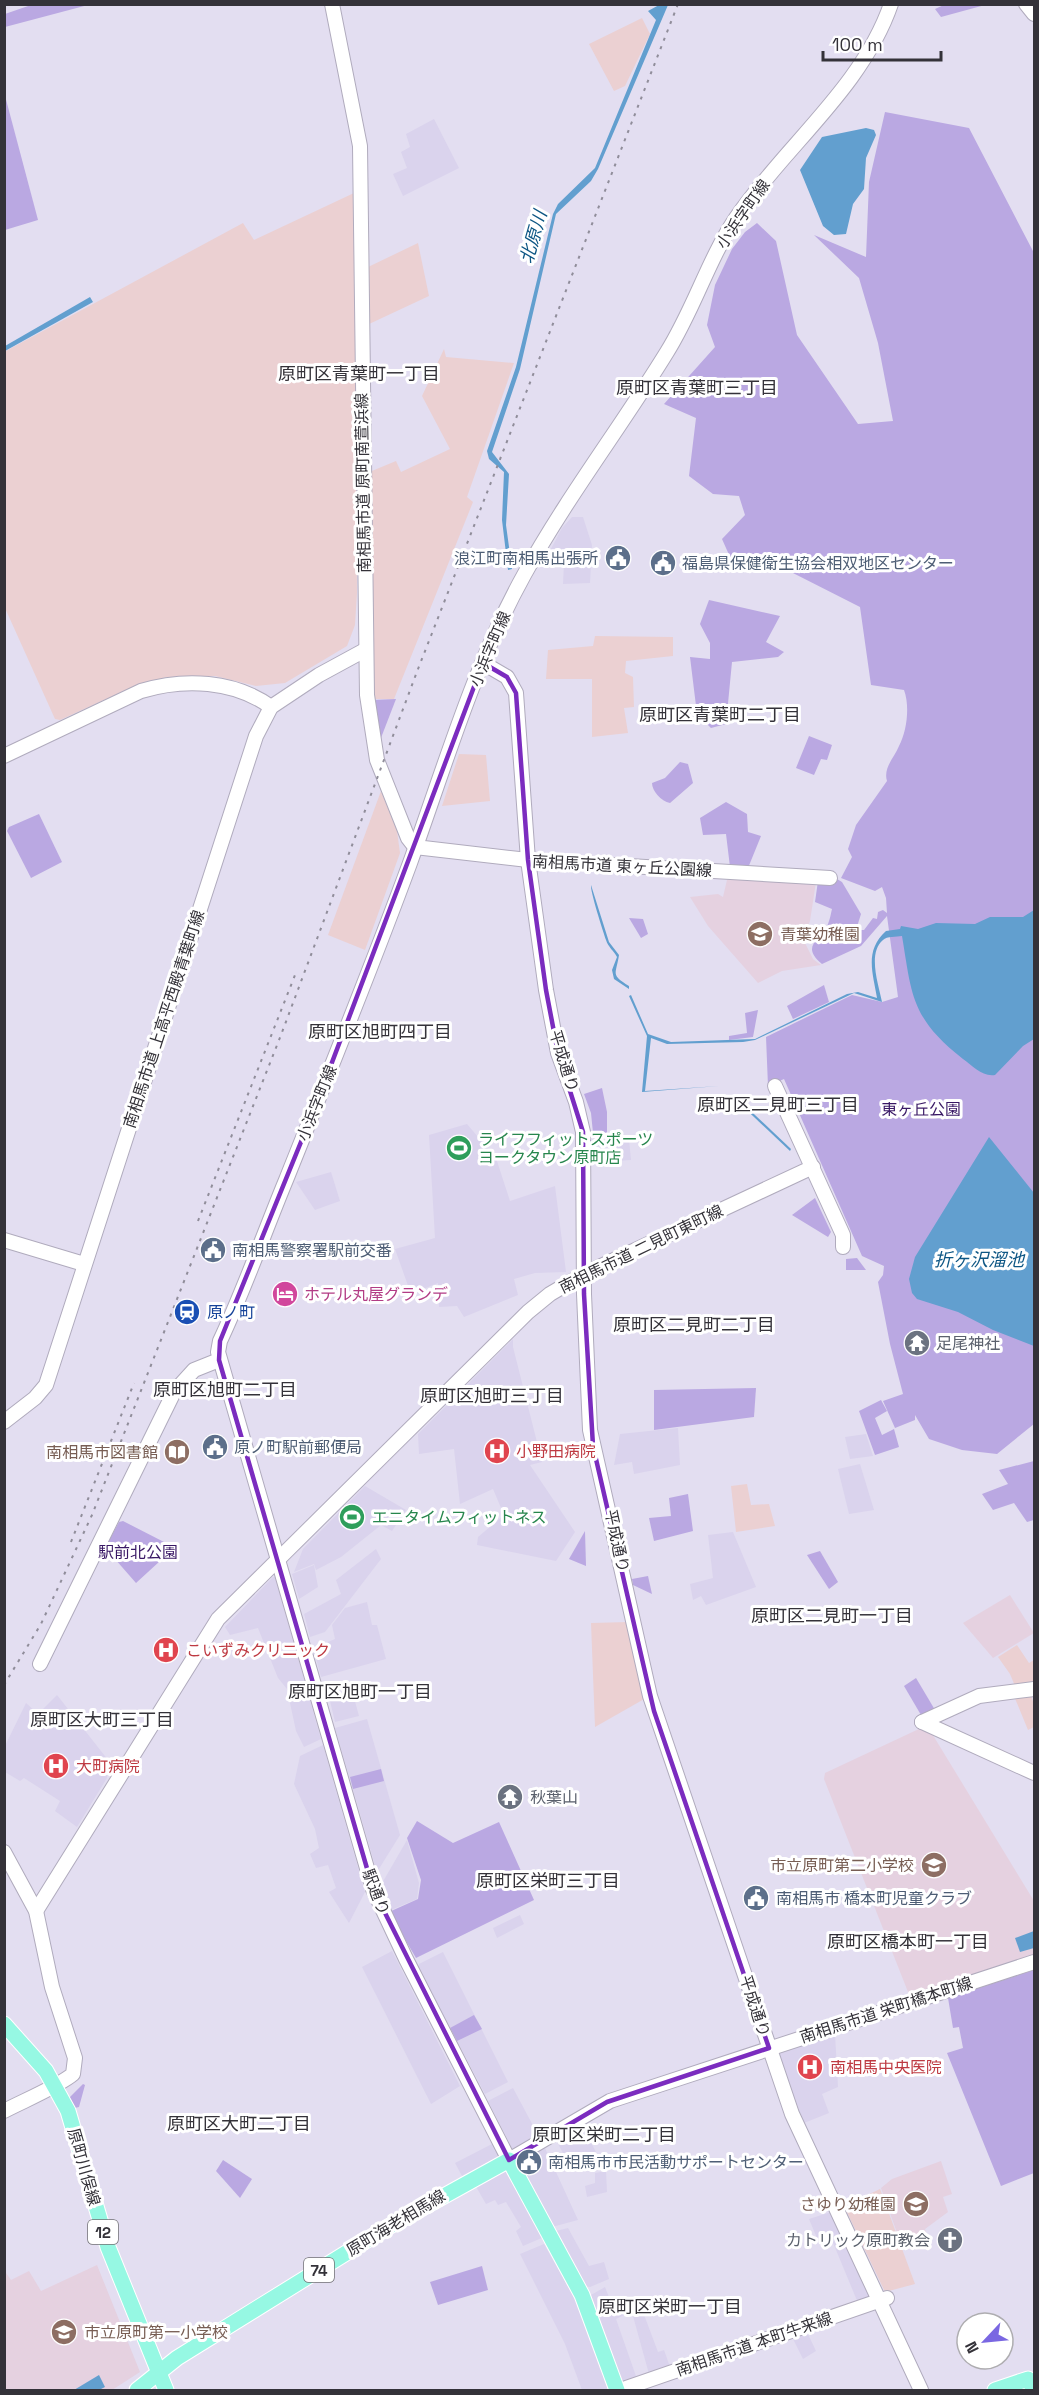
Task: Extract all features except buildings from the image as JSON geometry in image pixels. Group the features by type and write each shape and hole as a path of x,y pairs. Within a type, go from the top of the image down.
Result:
{"main road":[{"name":"原町川俣線","path":"4,2024 50,2079 68,2111 108,2247 166,2391"},
{"name":"原町海老相馬線","path":"137,2391 177,2358 388,2227 509,2160"},
{"name":"駅通り","path":"509,2160 582,2295 619,2391"},
{"path":"994,2391 1032,2382"}],"street":[{"name":"南相馬市道 原町南萱浜線","path":"332,4 360,146 365,650 368,695 377,760 404,828 415,847"},
{"name":"小浜字町線","path":"219,1360 220,1341 314,1110 483,663 525,573 582,480 668,352 687,318 713,257 736,217 853,75 874,45 891,4"},
{"path":"1026,4 1035,14"},
{"name":"南相馬市道 上高平西殿青葉町線","path":"4,1422 35,1398 46,1385 256,736 271,708 319,675 365,650"},
{"name":"平成通り","path":"483,663 507,677 516,693 528,860 553,1028 584,1132 584,1274 590,1430 650,1696 796,2125 883,2299 921,2391"},
{"path":"4,756 141,691 164,684 190,682 219,685 264,702 271,708"},
{"name":"南相馬市道 東ヶ丘公園線","path":"415,847 528,860 830,878"},
{"path":"775,1086 843,1235 843,1247"},
{"name":"南相馬市道 二見町東町線","path":"36,1911 218,1619 534,1306 584,1274 813,1167"},
{"path":"4,1240 84,1264"},
{"path":"40,1664 174,1392 194,1370 219,1360"},
{"name":"駅通り","path":"219,1360 373,1889 405,1959 509,2160"},
{"path":"1035,1689 979,1696 922,1722 1035,1773"},
{"path":"4,1852 36,1911 52,1987 75,2058 73,2074 64,2082 50,2079 4,2111"},
{"name":"南相馬市道 栄町橋本町線","path":"509,2160 610,2101 1035,1962"},
{"name":"南相馬市道 本町牛来線","path":"619,2391 883,2299"}],"highlighted area":[{"path":"483,663 507,677 516,693 528,860 546,990 558,1053 583,1132 584,1294 593,1446 654,1711 769,2048 607,2102 509,2160 373,1889 219,1360 220,1341 314,1110"}],"shaded area":[{"path":"642,18 650,34 625,86 614,91 589,44"},
{"path":"434,119 459,168 403,196 393,174 407,168 401,152 410,147 406,134"},
{"path":"354,193 357,593 355,625 347,646 285,683 256,686 215,676 167,677 139,684 60,720 55,719 5,608 4,352 243,223 254,240"},
{"path":"418,243 429,296 367,325 366,268"},
{"path":"444,349 446,357 514,363 467,497 473,502 394,699 372,699 367,473 396,461 401,472 450,449 422,396"},
{"path":"572,517 583,517 592,545 590,583 563,584 564,563 543,564 562,528"},
{"path":"595,636 673,637 673,656 626,661 625,673 633,677 634,707 624,708 628,733 592,737 592,679 546,679 548,650 593,646"},
{"path":"459,754 486,755 490,801 442,806"},
{"path":"381,791 397,831 400,853 365,950 328,935"},
{"name":"青葉幼稚園","path":"732,876 816,882 810,921 803,939 813,959 821,965 782,971 758,983 708,926 690,897 718,894 723,897 727,880"},
{"path":"467,1124 496,1158 510,1201 555,1186 566,1272 535,1273 514,1279 518,1295 464,1317 457,1306 439,1307 438,1283 411,1294 395,1249 435,1238 429,1135"},
{"path":"629,1139 631,1160 615,1161 614,1143"},
{"path":"331,1172 340,1201 315,1210 296,1182"},
{"name":"小野田病院","path":"513,1339 513,1347 542,1462 530,1465 575,1532 556,1561 477,1545 478,1537 504,1515 493,1489 460,1504 454,1449 419,1454 418,1434"},
{"path":"678,1428 680,1465 634,1474 632,1462 614,1465 620,1434"},
{"path":"866,1434 873,1456 850,1459 845,1437"},
{"path":"860,1464 874,1510 849,1514 838,1469"},
{"path":"747,1484 751,1505 769,1504 775,1526 736,1532 731,1486"},
{"path":"365,1486 406,1510 392,1531 381,1525 341,1557 316,1570 314,1564 294,1572 303,1549"},
{"path":"733,1532 756,1587 706,1605 701,1596 693,1600 690,1584 713,1578 708,1535"},
{"path":"376,1549 381,1559 325,1632 310,1637 304,1614 341,1594 336,1580"},
{"path":"314,1565 318,1587 299,1599 292,1574"},
{"path":"275,1577 321,1739 304,1747 296,1731 287,1689 278,1678 258,1628 230,1635 225,1627"},
{"path":"1010,1595 1034,1633 993,1658 963,1623"},
{"path":"367,1602 372,1625 377,1625 386,1659 321,1677 313,1648 335,1639 332,1625 345,1608"},
{"path":"629,1622 646,1698 595,1727 591,1623"},
{"path":"1017,1645 1029,1663 1034,1660 1034,1684 1015,1686 998,1657"},
{"path":"353,1694 359,1716 335,1722 330,1701"},
{"name":"大町病院","path":"57,1695 108,1760 107,1778 77,1827 55,1811 60,1801 24,1778 20,1781 5,1772 5,1746 26,1703 38,1714"},
{"path":"1031,1695 1034,1705 1034,1727 1028,1730 1014,1696"},
{"path":"367,1719 400,1835 377,1872 335,1728"},
{"name":"市立原町第二小学校","path":"921,1728 931,1732 1034,1901 1034,1957 910,1997 824,1779 825,1773"},
{"path":"323,1745 365,1892 349,1923 329,1892 336,1888 328,1865 316,1868 310,1854 319,1848 315,1829 294,1784 300,1756"},
{"path":"407,1840 419,1883 417,1899 391,1910 381,1885"},
{"path":"520,1915 524,1924 497,1938 493,1928"},
{"path":"392,1951 460,2086 431,2104 362,1967"},
{"path":"443,1952 508,2082 485,2094 418,1967 419,1964"},
{"name":"南相馬中央医院","path":"835,2034 838,2087 822,2094 829,2113 804,2123 778,2054"},
{"path":"513,2088 545,2148 578,2220 552,2227 488,2101"},
{"path":"581,2124 596,2152 571,2168 556,2140"},
{"path":"492,2144 499,2156 462,2176 455,2163"},
{"name":"さゆり幼稚園","path":"941,2161 952,2194 943,2197 948,2212 925,2229 927,2235 901,2244 881,2188 892,2179"},
{"path":"506,2165 544,2237 523,2246 516,2231 521,2227 506,2202 498,2205 495,2200 486,2204 475,2185"},
{"path":"606,2171 607,2192 587,2197 585,2186 595,2183 595,2173"},
{"path":"880,2189 915,2284 885,2292 844,2206"},
{"path":"831,2212 872,2298 858,2303 829,2233 817,2238 809,2219"},
{"path":"568,2228 589,2266 604,2262 609,2279 590,2287 584,2286 556,2231"},
{"path":"544,2244 581,2310 608,2390 582,2390 565,2344 520,2254"},
{"name":"市立原町第一小学校","path":"97,2265 140,2372 112,2390 5,2390 4,2270 11,2280 29,2271 41,2291"},
{"path":"605,2287 612,2305 620,2304 624,2315 616,2319 637,2379 623,2384 591,2295"},
{"path":"643,2312 658,2352 664,2350 670,2367 649,2374 633,2316"},
{"path":"806,2330 816,2351 803,2359 791,2335"}],"green space":[{"path":"34,4 88,5 5,27 5,14"},
{"path":"946,4 985,5 941,17 935,9"},
{"path":"4,92 38,220 5,230 4,230"},
{"name":"東ヶ丘公園","path":"885,112 969,128 1034,253 1034,1424 997,1454 962,1450 929,1439 915,1415 915,1420 895,1428 883,1401 903,1394 878,1282 883,1275 884,1266 862,1256 784,1079 768,1086 766,1037 852,995 882,1002 898,997 887,916 861,946 822,964 816,958 812,948 825,930 832,909 815,902 818,881 837,879 842,882 861,914 856,930 864,930 873,918 877,919 878,912 883,910 887,913 886,898 882,887 875,891 841,878 852,857 848,849 856,825 887,781 886,772 902,740 906,726 906,696 904,690 871,685 860,607 789,571 730,557 722,539 745,515 739,496 713,494 689,476 696,418 664,404 715,347 707,325 715,285 732,249 745,232 757,223 776,241 797,335 858,424 893,421 878,343 859,278 814,235 866,257 869,182"},
{"path":"709,600 780,616 766,642 784,652 778,657 732,662 726,724 711,728 697,714 690,657 710,659 710,643 700,624"},
{"path":"396,699 379,743 372,700"},
{"path":"809,736 832,745 827,760 821,759 814,775 796,768"},
{"path":"680,762 688,764 693,783 670,803 658,795 652,783 665,778"},
{"path":"726,802 747,814 748,832 761,836 748,868 730,867 726,834 703,835 700,818"},
{"path":"39,814 62,862 31,878 7,831 9,827"},
{"path":"629,918 643,919 648,934 641,938"},
{"path":"824,985 829,1002 793,1019 787,1006"},
{"path":"758,1010 753,1037 729,1040 729,1036 747,1033 745,1013"},
{"path":"602,1088 607,1112 607,1133 593,1133 591,1113 584,1094"},
{"path":"815,1198 831,1232 828,1237 792,1215"},
{"path":"857,1258 866,1270 846,1270 846,1259"},
{"path":"756,1388 754,1417 654,1430 654,1390"},
{"path":"881,1400 887,1411 875,1418 882,1435 894,1429 899,1447 875,1455 859,1411"},
{"path":"1034,1461 1034,1520 1027,1522 1014,1503 993,1510 982,1494 1008,1484 999,1470"},
{"path":"688,1494 693,1531 654,1541 649,1518 671,1516 669,1498"},
{"name":"駅前北公園","path":"123,1521 164,1542 172,1550 136,1583 108,1551 101,1555 119,1522"},
{"path":"585,1531 586,1566 569,1559"},
{"path":"820,1551 838,1582 829,1589 807,1555"},
{"path":"648,1576 652,1594 633,1585 632,1579"},
{"path":"916,1678 935,1710 921,1715 904,1686"},
{"path":"381,1769 384,1781 353,1789 350,1777"},
{"path":"417,1821 453,1843 499,1822 534,1900 416,1958 389,1912 418,1899 421,1880 407,1838"},
{"path":"1034,1970 1034,2173 1001,2186 947,2053 963,2048 959,2027 953,2028 948,1998"},
{"path":"474,2015 482,2029 457,2041 450,2028"},
{"path":"83,2084 85,2085 79,2107 75,2108 69,2102 70,2097"},
{"path":"223,2160 252,2179 240,2198 216,2171"},
{"path":"482,2266 488,2290 438,2305 430,2282"}],"water":[{"path":"659,5 668,5 598,169 591,181 556,214 520,369 492,452 509,474 506,525 512,569 508,570 502,520 504,472 489,459 487,451 516,367 553,214 558,204 595,168 656,20 648,11"},
{"path":"866,128 874,130 876,135 866,158 864,189 853,204 846,234 834,235 823,226 800,170 822,137"},
{"path":"90,297 93,302 5,351 5,346"},
{"path":"591,885 609,942 619,955 617,976 629,986 629,989 614,979 612,970 617,957 606,940"},
{"path":"1034,910 1034,1039 1023,1046 995,1075 982,1073 974,1068 946,1044 923,1018 908,975 902,936 889,937 878,946 875,970 882,1002 854,993 755,1040 743,1042 667,1044 651,1038 645,1091 719,1086 642,1092 647,1036 629,996 631,995 648,1034 671,1042 755,1039 847,994 858,992 877,998 872,971 872,954 879,939 886,931 900,929 901,926 918,929 936,923 975,924 990,917 1023,917"},
{"path":"736,1097 791,1149 790,1151 734,1098"},
{"name":"折ヶ沢溜池","path":"989,1137 1034,1193 1034,1346 993,1330 958,1312 917,1299 912,1293 909,1279 915,1257"},
{"path":"1034,1931 1034,1948 1020,1952 1015,1938"},
{"path":"99,2375 105,2387 99,2390 74,2390"}],"railway":[{"path":"4,1685 41,1624 92,1515 281,1035 418,669 678,4"},
{"path":"198,1221 297,970"},
{"path":"71,1542 134,1383"}],"place":[{"name":"浪江町南相馬出張所","path":"618,558"},
{"name":"福島県保健衛生協会相双地区センター","path":"663,563"},
{"name":"青葉幼稚園","path":"760,934"},
{"name":"ライフフィットスポーツ ヨークタウン原町店","path":"459,1148"},
{"name":"南相馬警察署駅前交番","path":"213,1250"},
{"name":"ホテル丸屋グランデ","path":"285,1294"},
{"name":"原ノ町","path":"187,1312"},
{"name":"足尾神社","path":"917,1343"},
{"name":"原ノ町駅前郵便局","path":"215,1447"},
{"name":"小野田病院","path":"497,1451"},
{"name":"南相馬市図書館","path":"177,1452"},
{"name":"エニタイムフィットネス","path":"352,1517"},
{"name":"こいずみクリニック","path":"166,1650"},
{"name":"大町病院","path":"56,1766"},
{"name":"秋葉山","path":"510,1797"},
{"name":"市立原町第二小学校","path":"934,1865"},
{"name":"南相馬市 橋本町児童クラブ","path":"756,1898"},
{"name":"南相馬中央医院","path":"810,2067"},
{"name":"南相馬市市民活動サポートセンター","path":"529,2162"},
{"name":"さゆり幼稚園","path":"916,2204"},
{"name":"カトリック原町教会","path":"950,2240"},
{"name":"市立原町第一小学校","path":"64,2332"}],"district":[{"name":"原町区青葉町一丁目","path":"359,373"},
{"name":"原町区青葉町三丁目","path":"697,387"},
{"name":"原町区青葉町二丁目","path":"720,714"},
{"name":"原町区旭町四丁目","path":"380,1031"},
{"name":"原町区二見町三丁目","path":"778,1104"},
{"name":"原町区二見町二丁目","path":"694,1324"},
{"name":"原町区旭町二丁目","path":"225,1389"},
{"name":"原町区旭町三丁目","path":"492,1395"},
{"name":"原町区二見町一丁目","path":"832,1615"},
{"name":"原町区旭町一丁目","path":"360,1691"},
{"name":"原町区大町三丁目","path":"102,1719"},
{"name":"原町区栄町三丁目","path":"548,1880"},
{"name":"原町区橋本町一丁目","path":"908,1941"},
{"name":"原町区大町二丁目","path":"239,2123"},
{"name":"原町区栄町二丁目","path":"604,2134"},
{"name":"原町区栄町一丁目","path":"670,2306"}],"water label":[{"name":"北原川","path":"533,237"}]}
